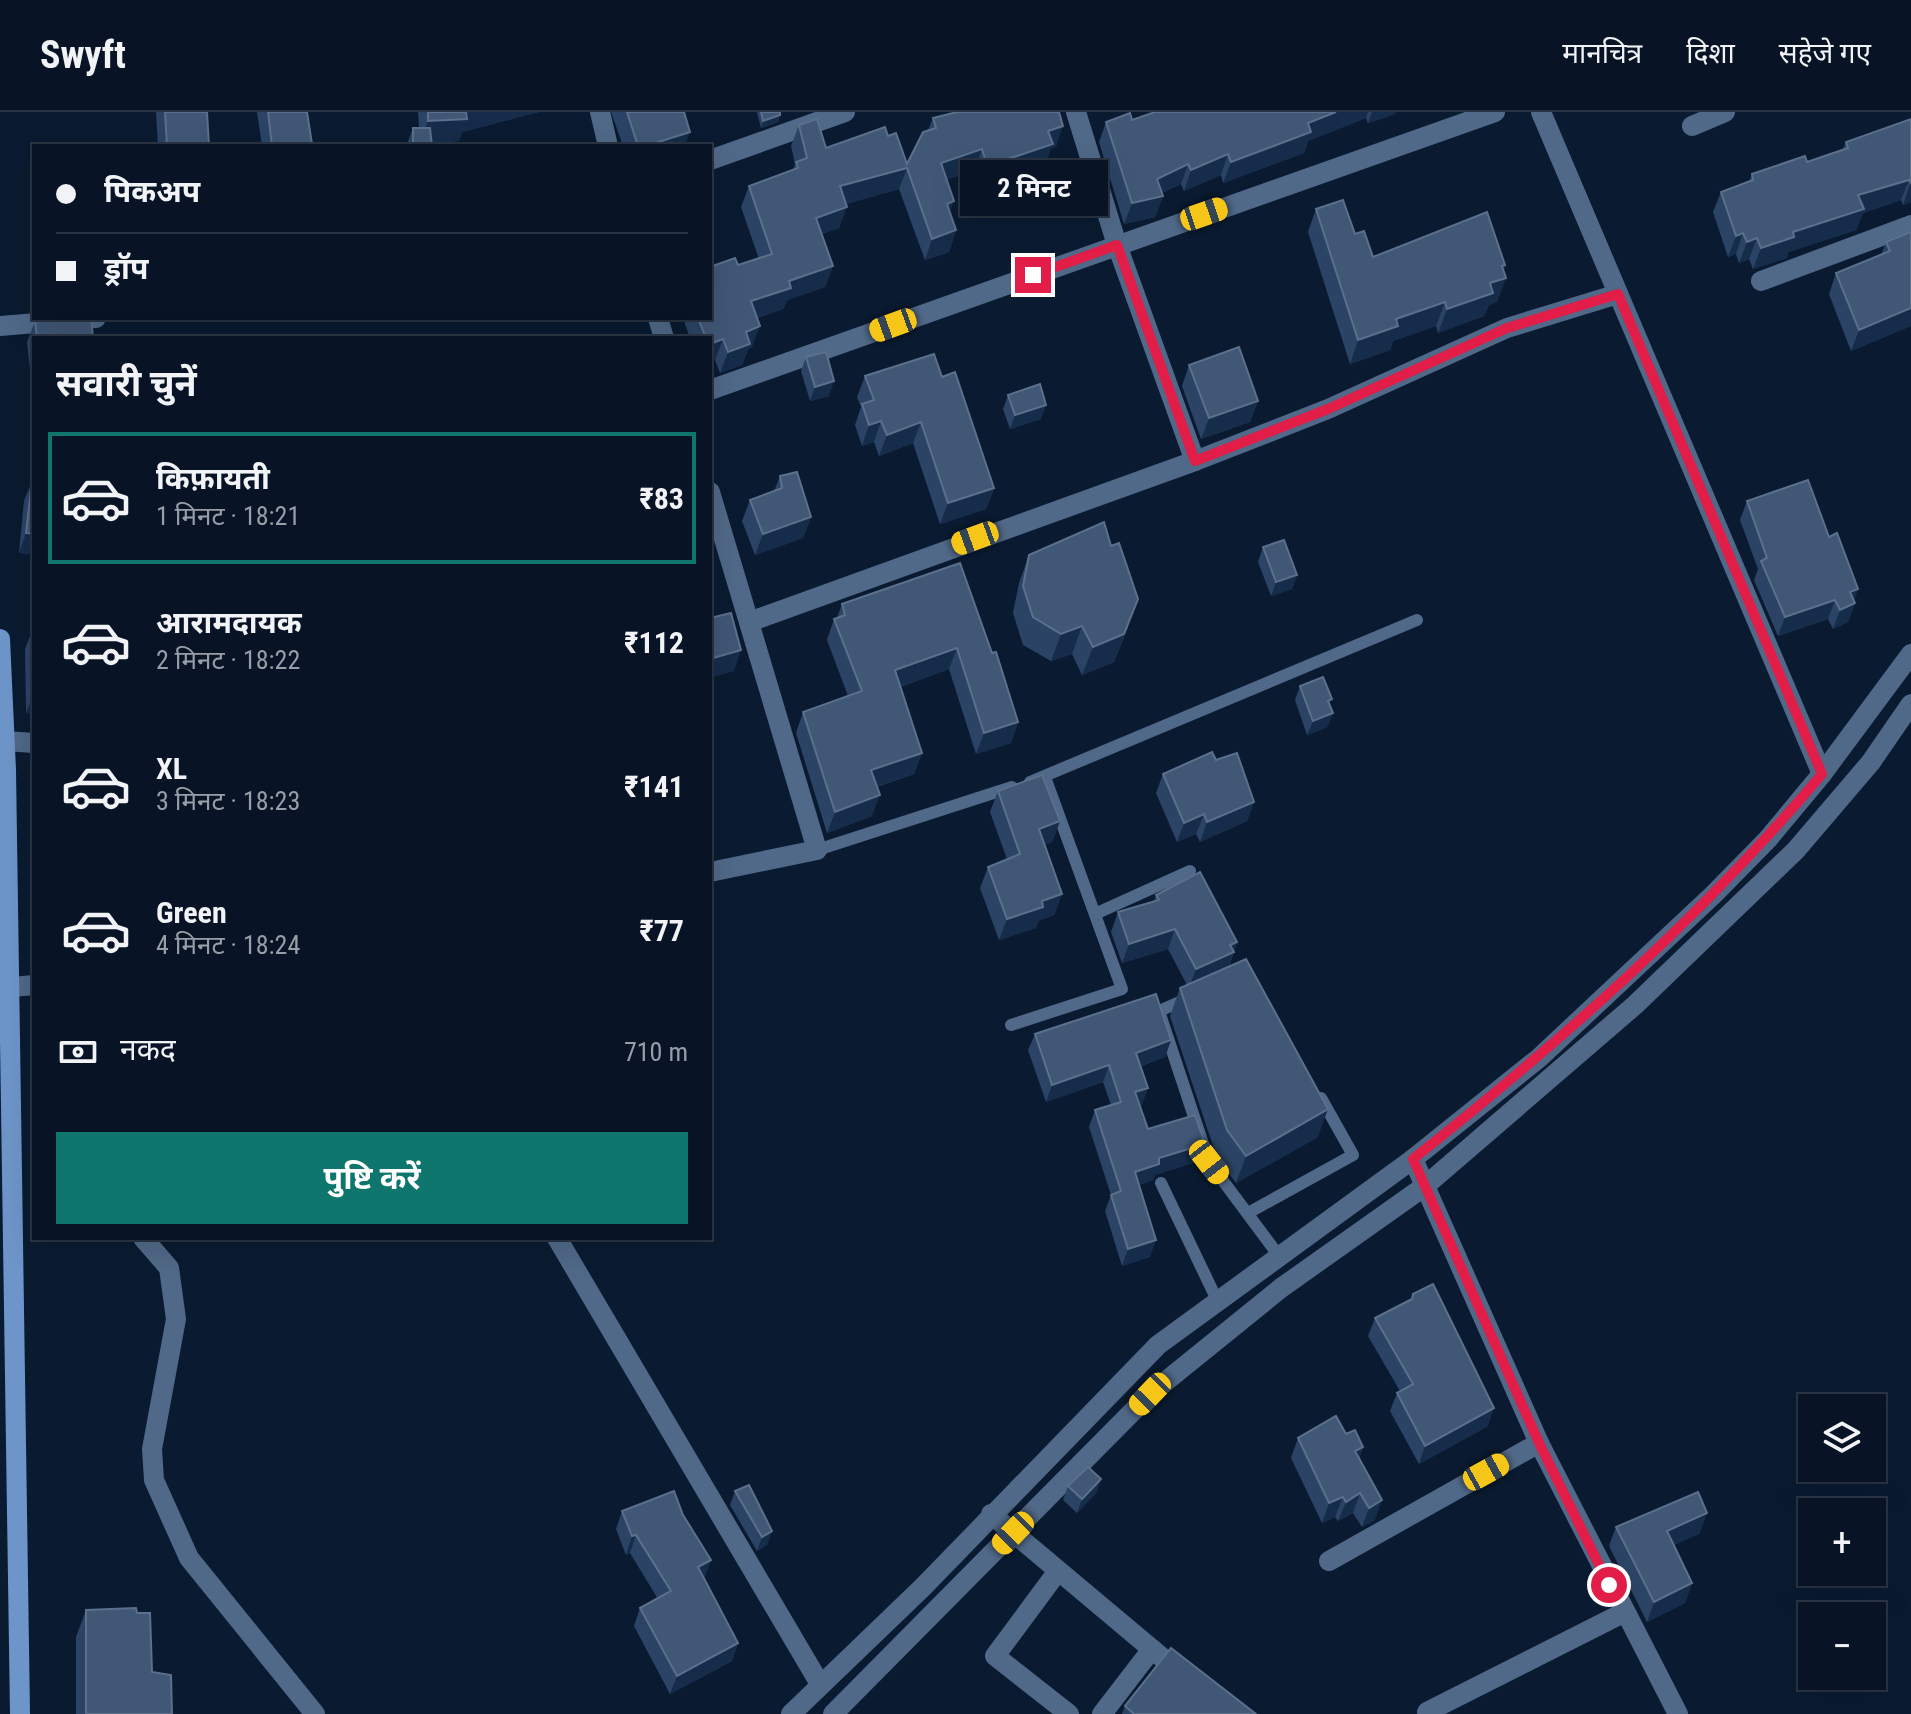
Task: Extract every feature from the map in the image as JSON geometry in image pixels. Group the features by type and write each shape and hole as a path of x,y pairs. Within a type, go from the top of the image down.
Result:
{"main road":[{"path":"0,639 5,741 8,1399 20,1714"}],"street":[{"path":"600,112 608,144"},
{"path":"1076,112 1117,245 1195,461"},
{"path":"712,389 1495,112"},
{"path":"1541,112 1822,774"},
{"path":"1692,126 1725,112"},
{"path":"712,159 832,115"},
{"path":"1761,281 1911,225"},
{"path":"749,622 1195,461 1328,409 1507,328 1618,294"},
{"path":"0,326 72,320"},
{"path":"712,499 817,850 712,872"},
{"path":"791,1714 1158,1345 1413,1159 1539,1058 1713,895 1768,839 1822,774 1911,654"},
{"path":"833,1714 1150,1394 1269,1297 1425,1186 1635,1005 1796,850 1871,762 1911,704"},
{"path":"5,741 32,743"},
{"path":"5,989 32,985"},
{"path":"1413,1159 1539,1443 1623,1613 1678,1714"},
{"path":"145,1240 169,1268 176,1319 152,1449 154,1480 189,1558 315,1714"},
{"path":"558,1240 820,1684"},
{"path":"1252,1277 1269,1297"},
{"path":"1329,1561 1539,1443"},
{"path":"991,1514 1197,1686"},
{"path":"1058,1571 995,1656 1069,1714"},
{"path":"1427,1712 1623,1613"},
{"path":"1102,1714 1152,1649"},
{"path":"851,1656 872,1678"}],"lane":[{"path":"817,850 1045,777 1417,620"},
{"path":"1011,1025 1122,989 1045,777"},
{"path":"1095,914 1190,871"},
{"path":"1198,993 1159,1011 1209,1162 1279,1256"},
{"path":"1248,1213 1353,1155 1316,1089"},
{"path":"1161,1183 1218,1302"}],"building":[{"path":"165,112 207,112 209,144 167,144"},
{"path":"268,112 307,112 312,144 272,144"},
{"path":"428,112 466,112 467,119 428,121"},
{"path":"627,112 684,112 690,132 652,144 637,144"},
{"path":"761,112 780,112 780,115 763,121"},
{"path":"957,112 1059,112 1063,126 1048,131 1053,144 987,166 982,149 941,163 954,201 947,204 956,230 932,239 907,168 840,186 847,207 816,218 833,266 789,281 791,288 751,301 760,326 746,332 750,344 728,352 723,339 712,343 712,336 705,336 699,320 712,320 712,266 735,258 738,265 772,254 749,186 798,168 796,162 807,158 799,125 817,119 826,148 885,127 888,136 896,133 907,164 923,132 936,128 933,118"},
{"path":"1155,112 1336,112 1308,123 1311,132 1231,162 1228,154 1191,170 1188,164 1157,179 1163,196 1132,203 1106,122 1130,113 1132,120"},
{"path":"1911,119 1911,183 1909,180 1858,195 1864,209 1793,232 1794,237 1761,248 1757,238 1747,242 1743,233 1736,236 1721,192 1753,180 1752,174 1805,156 1807,162 1848,148 1846,142"},
{"path":"413,128 430,128 432,144 413,144"},
{"path":"1343,200 1355,234 1364,231 1373,257 1487,212 1505,265 1502,266 1506,278 1490,283 1493,293 1447,309 1445,302 1396,319 1398,326 1358,340 1316,209"},
{"path":"1911,232 1911,308 1859,330 1836,273 1890,251 1886,242"},
{"path":"91,320 93,336 37,336 35,321"},
{"path":"1239,347 1258,401 1209,418 1189,365"},
{"path":"826,352 834,381 815,387 806,357"},
{"path":"934,354 942,377 955,372 994,488 948,503 921,422 887,435 881,421 869,425 862,404 874,400 865,376"},
{"path":"1040,384 1046,405 1015,415 1008,395"},
{"path":"797,472 811,517 763,534 750,500 782,488 780,476"},
{"path":"1808,480 1829,537 1837,533 1858,589 1850,592 1855,603 1840,610 1835,600 1785,617 1761,561 1767,558 1747,501"},
{"path":"32,481 32,534 26,533"},
{"path":"1104,522 1111,546 1119,543 1138,599 1124,634 1093,647 1082,626 1061,634 1033,617 1023,586 1029,555"},
{"path":"1284,540 1297,575 1276,582 1263,547"},
{"path":"960,563 992,653 996,652 1018,722 984,733 957,648 895,670 922,753 871,770 880,795 835,812 803,712 862,691 834,619 845,615 842,604"},
{"path":"731,613 741,650 712,658 712,618"},
{"path":"1323,677 1332,699 1328,701 1333,713 1313,721 1300,686"},
{"path":"1212,752 1216,760 1237,753 1254,802 1207,822 1204,814 1184,823 1163,774"},
{"path":"1042,775 1060,821 1039,829 1062,894 1042,901 1043,907 1007,919 988,867 1020,854 998,791"},
{"path":"1200,872 1237,942 1230,945 1234,952 1196,969 1175,929 1129,944 1118,912 1159,900 1156,895"},
{"path":"1246,959 1328,1109 1246,1156 1227,1130 1180,988"},
{"path":"1156,994 1171,1040 1136,1053 1148,1088 1135,1092 1148,1129 1195,1115 1205,1144 1159,1158 1159,1164 1135,1172 1156,1240 1128,1249 1111,1195 1121,1191 1095,1110 1121,1102 1109,1065 1052,1085 1035,1034"},
{"path":"1433,1284 1494,1408 1425,1446 1397,1393 1413,1384 1375,1318"},
{"path":"1336,1416 1346,1434 1355,1430 1363,1447 1355,1451 1382,1500 1369,1508 1360,1493 1346,1502 1343,1497 1329,1503 1298,1438"},
{"path":"1088,1467 1101,1479 1082,1499 1068,1486"},
{"path":"749,1485 772,1531 762,1537 735,1491"},
{"path":"674,1491 683,1515 711,1560 698,1567 738,1643 677,1676 640,1608 671,1591 636,1535 632,1536 622,1511"},
{"path":"1698,1492 1707,1513 1667,1531 1692,1583 1654,1602 1616,1527"},
{"path":"136,1608 137,1613 150,1613 152,1672 171,1675 172,1714 86,1714 86,1610"},
{"path":"1171,1648 1256,1714 1134,1714 1125,1706"}],"route":[{"path":"1033,275 1117,245 1195,461 1328,409 1507,328 1618,294 1822,774 1768,839 1713,895 1539,1058 1413,1159 1539,1443 1609,1585"}]}
